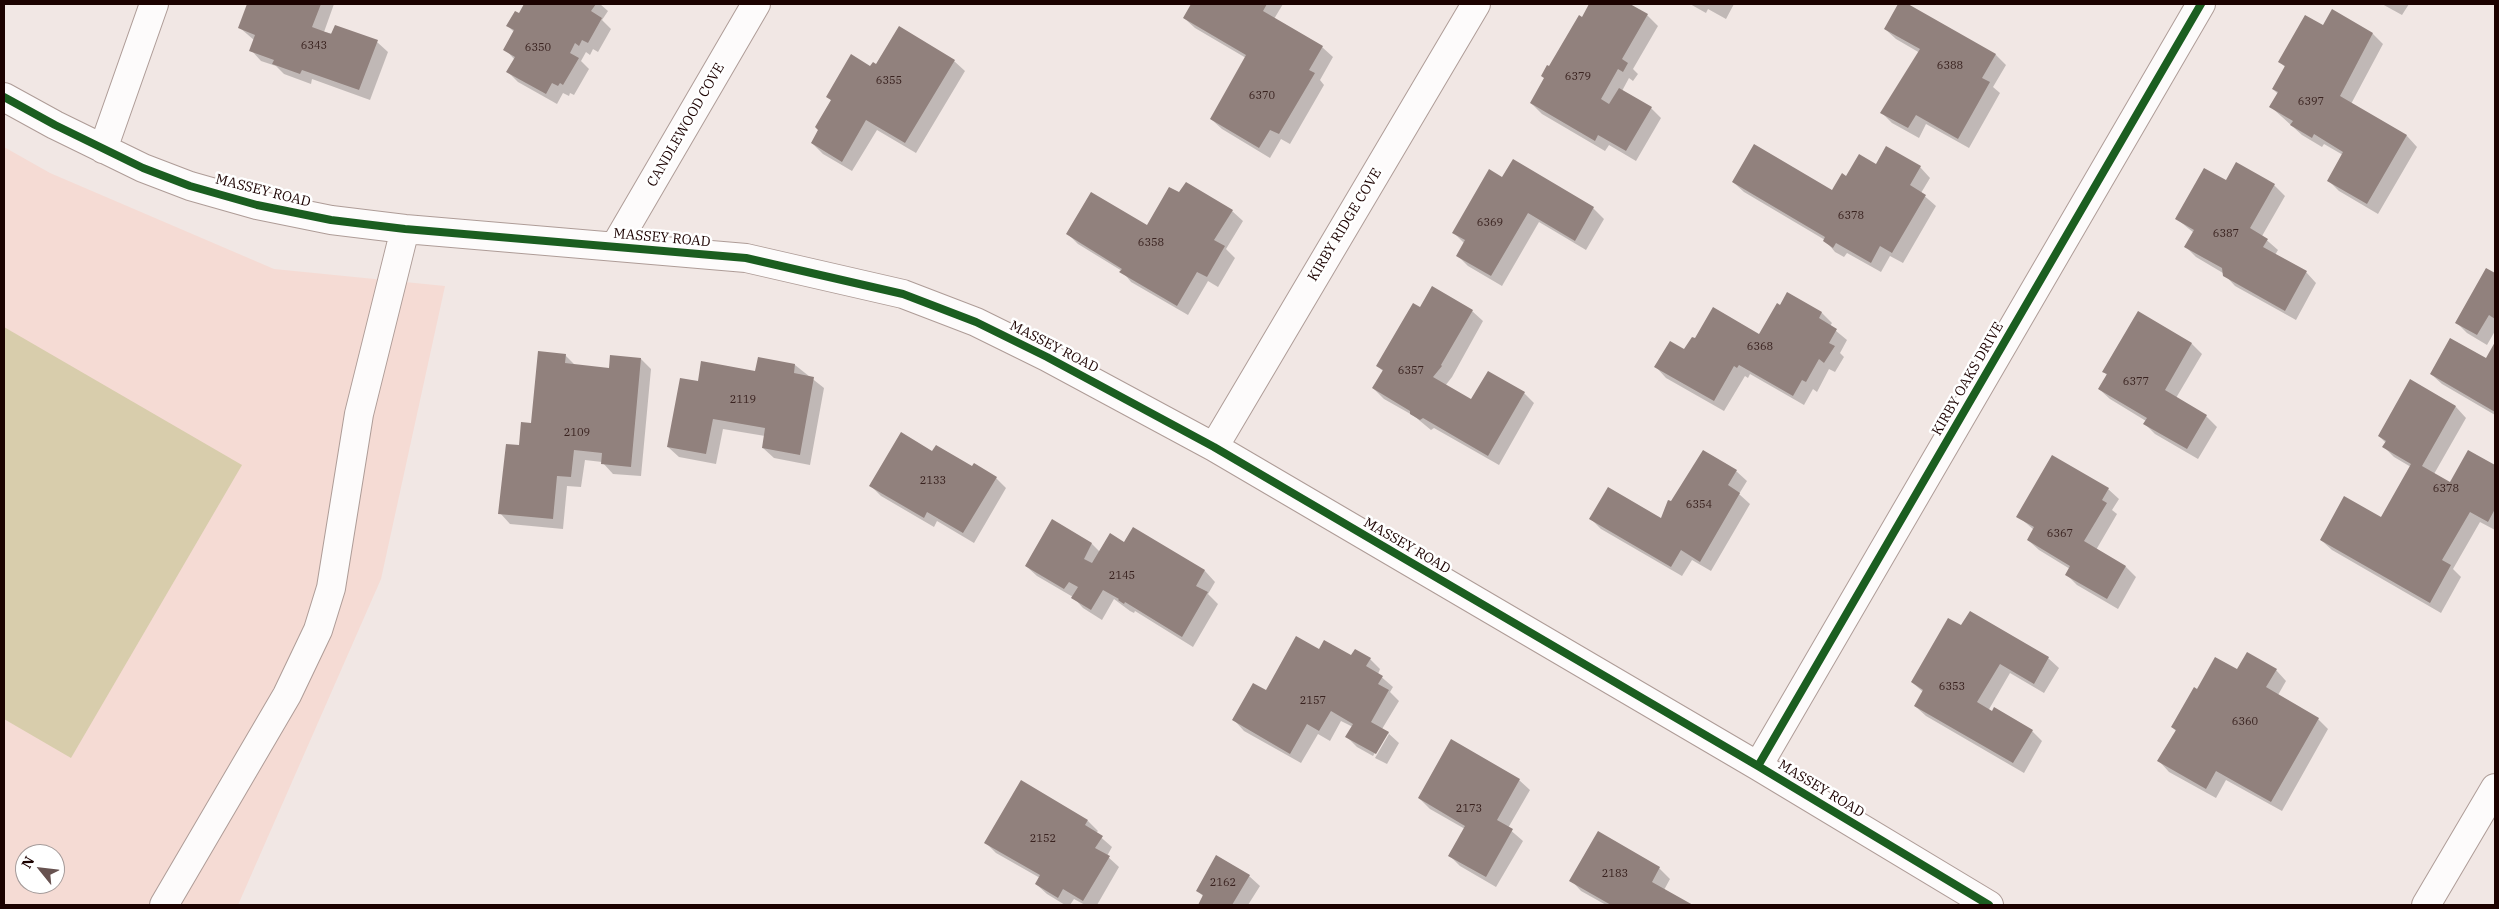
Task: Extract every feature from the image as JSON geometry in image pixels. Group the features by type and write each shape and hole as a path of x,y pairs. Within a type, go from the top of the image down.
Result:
{"street":[{"path":"102,149 154,4"},
{"name":"CANDLEWOOD COVE","path":"615,246 756,4"},
{"name":"KIRBY RIDGE COVE","path":"1214,447 1476,4"},
{"name":"KIRBY OAKS DRIVE","path":"1758,766 2201,4"},
{"name":"MASSEY ROAD","path":"4,97 102,149 143,168 190,186 257,205 331,220 405,229 746,258 903,294 976,322 1038,352 1214,447 1758,766 1989,905"},
{"path":"164,905 287,695 318,630 331,588 359,414 405,229"},
{"path":"2426,905 2495,788"}],"shaded area":[{"path":"4,147 50,173 274,269 445,286 381,579 238,905 4,905"},
{"path":"4,327 242,465 71,758 4,719"}],"building":[{"path":"247,4 321,4 312,27 331,34 335,25 378,40 359,90 302,70 300,74 272,64 274,60 249,51 255,35 238,28"},
{"path":"524,4 596,4 591,11 602,18 588,43 582,40 579,46 575,43 570,53 579,58 563,85 560,83 558,86 552,83 546,94 506,72 515,57 503,50 514,30 506,26 515,11 519,13"},
{"path":"1191,4 1267,4 1263,11 1323,46 1309,70 1315,73 1279,134 1270,130 1259,148 1210,119 1246,55 1183,18"},
{"path":"1589,4 1630,4 1648,14 1622,59 1628,63 1623,72 1618,69 1601,99 1609,104 1619,88 1652,107 1626,151 1598,135 1595,141 1530,103 1544,78 1541,76 1547,65 1549,66 1579,15 1582,17"},
{"path":"1898,4 1908,4 1996,54 1982,78 1990,82 1958,139 1916,115 1908,128 1880,113 1920,49 1884,29"},
{"path":"2332,9 2373,33 2340,96 2407,135 2367,204 2327,181 2343,152 2314,134 2312,138 2290,125 2293,121 2269,107 2278,92 2272,89 2285,66 2278,62 2305,15 2323,25"},
{"path":"899,26 955,60 905,143 866,120 842,162 811,143 818,130 815,127 831,100 826,97 851,54 870,66 873,62 876,64"},
{"path":"1754,144 1832,190 1842,173 1846,176 1859,154 1876,164 1886,146 1921,166 1910,185 1926,195 1892,253 1880,246 1871,263 1836,243 1833,248 1823,241 1825,237 1732,182"},
{"path":"1513,159 1594,207 1575,241 1528,213 1491,276 1456,256 1465,240 1452,233 1489,169 1502,177"},
{"path":"2236,162 2275,184 2250,228 2268,239 2263,247 2307,271 2285,311 2223,276 2222,268 2184,247 2194,230 2175,219 2204,168 2226,180"},
{"path":"1186,182 1233,210 1214,240 1225,246 1207,277 1197,272 1177,306 1119,272 1122,269 1066,234 1091,192 1147,225 1169,187 1179,192"},
{"path":"2486,268 2495,273 2495,319 2489,315 2477,335 2455,323"},
{"path":"1432,286 1473,310 1442,366 1433,377 1471,399 1488,371 1525,392 1488,456 1423,418 1420,420 1410,414 1410,411 1372,388 1383,370 1376,366 1413,303 1420,307"},
{"path":"1787,292 1822,312 1819,318 1837,329 1829,343 1835,346 1824,363 1819,359 1806,382 1802,380 1793,396 1739,365 1737,368 1734,366 1714,401 1654,367 1670,341 1684,349 1692,337 1695,338 1713,307 1759,334 1777,303 1780,305"},
{"path":"2138,311 2192,343 2165,390 2207,415 2187,449 2143,424 2147,418 2098,389 2107,374 2102,372"},
{"path":"2450,338 2486,358 2495,342 2495,412 2430,374"},
{"path":"538,351 566,354 565,363 609,368 610,355 641,358 631,467 601,464 602,453 574,450 571,477 557,476 553,519 498,514 506,444 519,445 521,422 531,423"},
{"path":"758,357 795,364 794,373 814,377 800,455 762,448 765,428 713,419 706,454 667,447 680,378 698,381 701,361 755,371"},
{"path":"2410,379 2456,406 2422,466 2450,482 2468,450 2495,465 2495,509 2488,522 2470,512 2442,560 2451,565 2430,603 2320,540 2344,496 2381,517 2411,464 2382,447 2386,441 2378,436"},
{"path":"901,432 932,451 936,445 972,466 974,463 997,477 963,533 927,512 924,518 869,486"},
{"path":"1703,450 1737,470 1728,485 1740,493 1700,562 1681,550 1671,567 1589,519 1608,487 1661,518 1668,500 1671,501"},
{"path":"2052,455 2109,488 2102,500 2107,503 2084,541 2126,566 2107,599 2065,575 2070,566 2027,540 2034,527 2016,517"},
{"path":"1052,519 1092,543 1084,559 1092,563 1110,533 1124,542 1133,527 1205,570 1196,586 1208,592 1182,637 1103,590 1091,610 1071,598 1078,587 1069,582 1064,589 1025,566"},
{"path":"1970,611 2049,657 2034,684 2000,664 1977,702 1992,711 1994,707 2033,730 2013,763 1914,706 1923,690 1911,682 1948,618 1961,625"},
{"path":"1296,636 1319,649 1324,640 1351,655 1355,649 1371,658 1366,666 1383,676 1378,684 1389,690 1371,722 1389,732 1376,754 1345,737 1353,724 1331,711 1319,731 1307,724 1290,754 1232,720 1253,683 1266,690"},
{"path":"2247,652 2277,669 2266,687 2319,718 2271,802 2216,771 2206,789 2157,761 2176,730 2171,727 2194,687 2197,689 2215,657 2237,669"},
{"path":"1451,739 1520,779 1497,820 1513,829 1486,877 1448,856 1465,826 1418,798"},
{"path":"1021,780 1088,820 1085,825 1103,836 1095,848 1110,856 1083,901 1063,889 1058,898 1035,884 1040,875 984,843"},
{"path":"1598,831 1660,867 1652,882 1693,905 1611,905 1569,881"},
{"path":"1216,855 1250,875 1232,905 1198,905 1203,895 1196,891"}],"cycle path":[{"path":"1758,766 2201,4"},
{"path":"4,97 55,125 143,168 190,186 257,205 331,220 405,229 746,258 903,294 976,322 1047,357 1214,447 1758,766 1989,905"}]}
